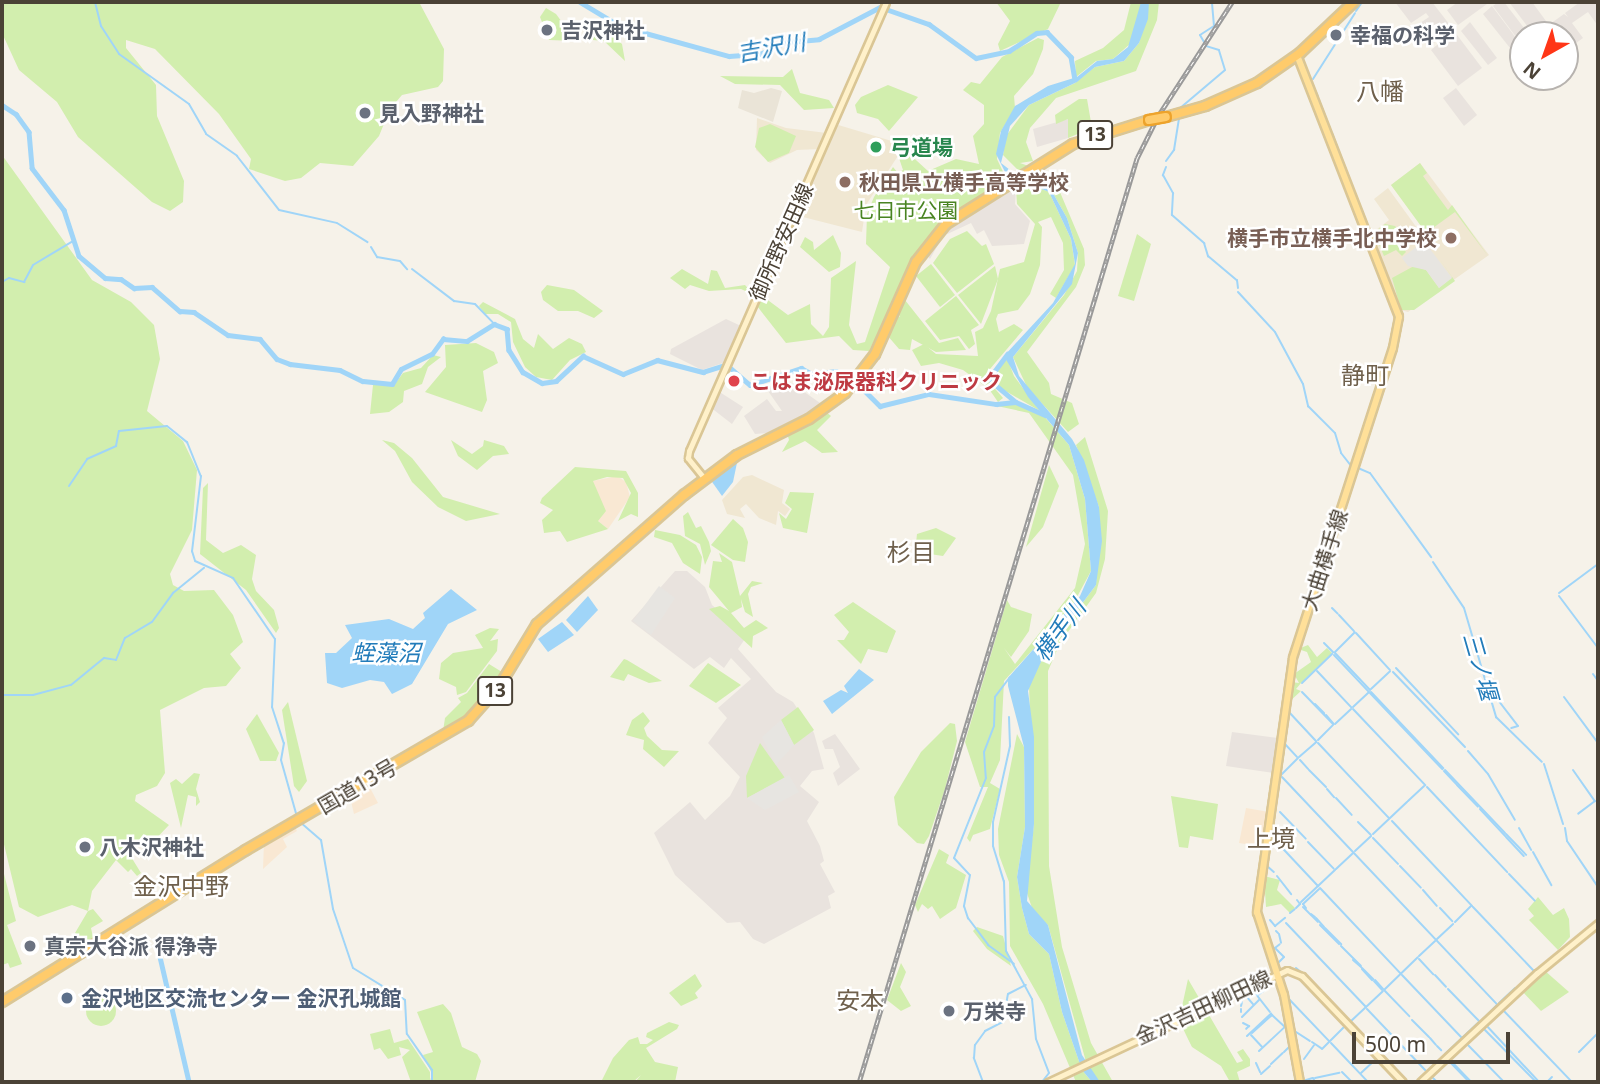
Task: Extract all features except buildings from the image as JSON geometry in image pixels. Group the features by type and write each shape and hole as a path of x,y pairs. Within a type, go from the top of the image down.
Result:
{"highway":[{"name":"13","path":"704,478 746,449 828,407 851,387 874,354 906,282 929,243 963,211 1036,164 1087,138 1205,106 1257,83 1297,55 1352,2"},
{"name":"国道13号","path":"2,1002 299,818 468,721 500,685 537,624 704,478"}],"main road":[{"name":"御所野安田線","path":"704,478 688,455 886,2"},
{"name":"大曲横手線","path":"1297,55 1399,317 1396,338 1292,662 1257,915 1277,972 1300,1082"},
{"path":"1420,1082 1537,973 1598,923"},
{"name":"金沢吉田柳田線","path":"1048,1082 1093,1058 1277,972 1297,972 1403,1082"}],"shaded area":[{"path":"1395,2 1432,2 1453,29 1443,36 1439,31 1442,36 1429,47 1414,27 1429,17 1426,13 1411,23"},
{"path":"1458,2 1487,4 1458,25 1447,10"},
{"path":"1504,2 1519,21 1509,21 1509,28 1493,6"},
{"path":"1509,2 1532,2 1546,21 1523,21"},
{"path":"1580,2 1598,2 1598,26 1588,12 1575,21 1554,21 1564,14 1568,17 1565,13"},
{"path":"1492,6 1509,29 1509,47 1483,14"},
{"path":"1470,22 1497,58 1488,65 1461,31"},
{"path":"1454,31 1482,68 1458,86 1431,50"},
{"path":"771,88 782,91 773,122 738,108 742,90 754,93"},
{"path":"1456,88 1477,115 1464,126 1443,98"},
{"name":"秋田県立横手高等学校","path":"757,118 786,128 827,133 819,149 797,150 770,163 756,150"},
{"path":"1068,119 1068,138 1037,147 1033,129"},
{"name":"秋田県立横手高等学校","path":"835,124 905,145 866,205 862,232 795,215"},
{"name":"横手市立横手北中学校","path":"1420,163 1489,255 1408,312 1401,310 1372,233 1389,220 1374,199 1388,188 1425,239 1421,224 1391,185"},
{"path":"1016,190 1015,204 1030,221 1024,244 992,246 984,230 977,234 971,223 943,236 930,259 924,252 940,232 995,195"},
{"path":"1424,241 1452,278 1439,288 1426,270 1408,266 1402,258"},
{"path":"726,319 741,326 726,362 702,370 670,354 671,349"},
{"path":"787,380 823,405 769,433 755,434 744,416 767,399 776,411 782,411 766,388"},
{"path":"718,391 743,407 732,424 710,407"},
{"path":"752,475 784,490 782,503 790,509 785,516 778,511 776,525 759,518 746,504 740,509 745,518 727,514 722,500 743,477"},
{"path":"617,476 626,482 630,497 608,529 598,521 593,481"},
{"path":"675,571 687,571 705,587 712,605 747,636 738,649 776,692 793,702 814,733 824,769 812,771 800,786 819,802 807,821 820,846 824,861 820,864 835,892 828,896 831,908 764,944 753,939 740,922 727,923 675,875 654,833 690,802 705,820 730,796 740,777 708,743 727,718 718,708 751,679 731,658 724,668 710,657 694,669 631,621"},
{"path":"659,586 675,598 651,635 633,621"},
{"path":"781,720 794,745 776,765 762,737"},
{"path":"1232,732 1278,738 1273,773 1226,766"},
{"path":"835,734 860,769 838,786 833,773 840,767 833,749 825,749 822,741"},
{"path":"789,775 799,792 765,810 747,798"},
{"path":"367,782 378,803 354,814 349,793"},
{"path":"1246,808 1269,812 1264,847 1239,843"},
{"path":"294,825 297,831 283,839 287,847 263,869 264,842"}],"green space":[{"path":"2,2 419,2 444,49 443,81 438,87 402,95 390,109 379,136 353,166 320,163 301,178 285,181 249,169 251,159 219,114 155,49 126,40 126,48 156,85 157,116 184,181 183,202 170,211 152,202 78,137 57,102 19,70 2,33"},
{"path":"996,2 1061,2 1048,29 1000,51 998,44 1010,21"},
{"path":"1131,2 1141,2 1142,7 1130,44 1113,59 1096,61 1076,77 1075,61 1103,48 1124,30"},
{"path":"1149,2 1159,2 1157,20 1136,71 1056,98 1030,128 1026,142 1033,161 1020,163 1046,172 1057,185 1084,249 1085,265 1076,287 1027,352 1049,383 1051,394 1072,403 1079,424 1068,432 1027,387 1013,357 1064,295 1077,271 1078,253 1067,218 1050,188 1014,174 1019,171 1003,155 1006,136 1029,105 1075,83 1095,67 1124,61 1139,43"},
{"path":"546,8 556,14 576,41 549,40 540,17"},
{"path":"602,25 622,44 625,61 604,41 593,40 592,26"},
{"name":"七日市公園","path":"1038,38 1044,40 1043,49 1033,74 1014,96 1015,108 1000,133 997,159 1006,178 942,221 923,245 869,351 853,350 839,336 786,343 757,306 761,295 788,315 810,304 811,324 823,336 829,327 831,278 856,261 849,325 857,344 865,342 890,267 866,244 867,214 874,197 893,167 898,173 903,170 899,158 905,150 928,171 956,159 979,164 973,136 984,124 984,105 963,90 971,82 980,84 1002,57"},
{"path":"792,69 800,93 829,100 834,108 804,110 780,85 735,84 720,76 783,77"},
{"path":"888,85 918,97 889,131 878,119 857,113 855,105 861,97"},
{"path":"1079,99 1087,99 1092,128 1068,138 1068,119 1056,124 1055,115"},
{"path":"770,124 796,136 789,153 768,162 755,147 759,128"},
{"path":"2,155 92,280 131,302 154,325 160,359 147,411 183,441 197,470 192,530 170,574 173,585 184,591 214,590 233,615 243,642 230,654 241,668 226,686 204,688 160,710 165,773 157,786 136,795 135,801 169,825 150,845 128,838 124,841 122,847 127,840 133,844 133,860 141,873 137,876 131,869 128,872 116,860 92,891 88,911 72,905 38,917 19,907 2,836"},
{"path":"1420,163 1427,173 1423,176 1448,210 1452,205 1488,256 1455,212 1426,233 1391,185"},
{"path":"1018,179 1049,192 1071,239 1075,265 1056,298 1050,294 1064,270 1063,243 1051,217 1038,222 1042,227 1040,265 1030,294 1018,310 998,314 996,319 999,332 1014,324 1023,330 990,369 990,383 1003,398 998,402 989,389 963,370 939,363 921,366 912,350 924,344 936,354 978,356 975,332 983,328 991,311 1000,269 1024,262 1035,224 1017,204 1016,190 1001,191"},
{"path":"1385,224 1395,226 1408,241 1402,246 1406,252 1402,256 1396,250 1384,256 1374,233"},
{"path":"967,231 982,246 986,244 994,264 957,293 933,263 950,239"},
{"path":"1137,234 1151,244 1134,301 1118,296"},
{"path":"833,235 841,253 840,267 829,272 800,247 805,237 813,242 814,250"},
{"path":"1438,257 1455,281 1414,310 1401,310 1392,278 1414,266 1426,270 1439,288 1452,277"},
{"path":"931,264 955,295 940,307 916,276"},
{"path":"995,266 998,279 981,324 958,295"},
{"path":"682,269 708,284 711,270 717,271 725,288 745,285 754,295 741,289 709,291 690,285 685,289 670,278"},
{"path":"547,285 574,290 603,311 594,318 578,311 558,311 543,300 541,292"},
{"path":"901,295 939,343 958,338 966,350 936,352 912,339 910,350 899,349 887,335 895,315 900,317 896,309"},
{"path":"956,296 979,325 971,330 975,344 969,349 959,336 940,340 925,321"},
{"path":"483,302 515,319 523,339 534,348 538,334 553,349 569,338 582,344 586,352 570,360 552,380 536,377 525,367 513,342 511,322 498,314 485,314 479,306"},
{"path":"476,343 494,352 498,363 483,371 487,400 482,412 425,392 446,367 445,345"},
{"path":"433,355 441,357 428,367 422,384 404,391 403,402 389,412 370,414 373,385 394,385 403,373 421,368"},
{"path":"1007,358 1014,376 1040,411 997,386 995,373"},
{"path":"1016,403 1043,415 1069,445 1085,499 1091,571 1071,608 1004,681 1000,760 990,783 1000,789 990,829 973,835 970,842 967,838 988,787 980,787 965,742 1007,600 1011,607 1032,614 1029,631 1011,657 1004,648 1015,664 1075,588 1085,544 1073,475 1029,413 997,406"},
{"path":"826,412 831,416 817,430 838,452 822,453 805,441 782,452 789,440 787,433"},
{"path":"1085,437 1108,511 1105,559 1096,593 1060,643 1048,671 1049,866 1062,947 1091,1043 1113,1082 1100,1082 1088,1069 1048,925 1034,914 1026,890 1034,824 1029,686 1045,653 1096,585 1099,507 1076,445"},
{"path":"382,440 394,443 412,458 443,497 500,514 466,521 438,507 412,482 395,451"},
{"path":"451,440 472,454 483,446 484,440 504,446 509,454 493,456 477,470 458,456"},
{"path":"1049,465 1059,486 1043,527 1026,547"},
{"path":"575,467 626,471 638,493 638,517 631,514 618,521 631,493 623,478 607,477 593,481 606,511 598,521 608,529 567,542 560,531 544,533 542,520 553,510 540,503 542,498"},
{"path":"208,483 206,540 223,553 241,545 256,555 252,579 256,591 274,610 279,628 276,633 246,590 200,554 203,488"},
{"path":"790,492 814,493 807,533 783,528 779,513 786,519 792,509 785,503"},
{"path":"688,512 696,528 701,526 709,542 711,551 705,565 700,544 685,536 683,516"},
{"path":"733,519 743,528 748,542 745,562 733,560 711,545"},
{"path":"936,528 956,538 943,556 923,553 916,543 917,534"},
{"path":"655,530 680,535 696,545 702,557 700,574 683,563 672,543 654,537"},
{"path":"719,553 732,562 740,596 752,581 763,583 751,587 748,594 753,617 745,612 741,599 742,607 731,613 744,628 756,620 768,628 753,636 752,648 709,609 720,606 729,611 709,587 713,561 722,562"},
{"path":"853,602 896,631 887,653 868,649 861,664 837,640 844,640 849,632 834,615"},
{"path":"490,628 499,629 490,641 498,639 497,651 466,692 457,695 456,687 439,679 441,663 453,653 483,648 475,635"},
{"path":"1308,645 1317,657 1327,648 1332,653 1301,683 1296,689 1301,691 1289,702 1291,682 1299,683 1294,674 1311,662 1307,652 1298,649"},
{"path":"624,659 662,681 649,683 628,674 624,681 610,677"},
{"path":"708,663 741,685 716,703 689,686"},
{"path":"489,664 502,672 498,681 470,715 443,731 445,718 461,702 458,698 467,693"},
{"path":"288,702 307,781 299,792 294,786 282,710"},
{"path":"798,707 814,730 794,745 781,720"},
{"path":"643,712 650,721 644,728 647,736 662,750 679,751 664,767 643,749 644,740 626,735 632,720"},
{"path":"257,714 279,753 276,761 260,761 246,729"},
{"path":"950,723 955,724 957,741 945,789 929,836 924,844 917,843 898,825 894,797 921,752"},
{"path":"1017,734 1024,747 1025,827 1017,877 1022,908 1029,934 1049,954 1062,1012 1082,1070 1092,1082 1076,1082 1043,1004 1010,946 1009,882 999,855 998,829"},
{"path":"760,743 785,778 747,798 746,776"},
{"path":"194,773 200,774 196,789 200,802 196,806 196,797 188,795 181,828 170,783 176,779 182,784"},
{"path":"1171,796 1218,804 1213,840 1190,836 1188,848 1179,847"},
{"path":"939,849 949,855 946,863 966,875 956,908 940,919 932,906 928,909 922,904 918,912 915,905"},
{"path":"2,866 16,921 7,925 22,964 10,968 8,963 2,965"},
{"path":"1264,876 1280,880 1277,890 1295,908 1290,913 1281,904 1266,907"},
{"path":"1538,897 1553,915 1564,908 1569,919 1570,937 1558,950 1529,920 1534,916 1528,909"},
{"path":"93,909 103,921 91,928 94,942 90,945 75,933 88,911"},
{"path":"977,927 1003,936 1011,966 987,949 973,931"},
{"path":"901,963 906,972 900,987 911,1006 901,1011 887,1000"},
{"path":"1544,970 1569,992 1541,1011 1521,990"},
{"path":"695,974 702,986 695,993 698,998 681,1006 669,993"},
{"path":"1188,979 1237,1063 1243,1061 1237,1052 1243,1049 1250,1059 1250,1066 1237,1072 1240,1082 1230,1082 1221,1066 1192,1047 1179,1020"},
{"path":"101,996 112,1000 116,1011 112,1022 101,1026 90,1022 86,1011 90,1000"},
{"path":"443,1004 451,1013 462,1047 477,1054 481,1061 475,1082 411,1082 402,1057 410,1050 399,1047 401,1055 388,1059 380,1048 374,1050 370,1034 390,1029 394,1043 408,1039 430,1072 430,1081 432,1074 423,1055 433,1052 417,1012"},
{"path":"669,1022 679,1025 677,1029 646,1048 655,1062 678,1067 675,1082 635,1082 641,1075 633,1082 601,1082 613,1058 629,1040 638,1037 640,1044 647,1044 653,1040 646,1037 647,1033"}],"water":[{"path":"1141,2 1149,2 1148,19 1139,43 1124,61 1095,67 1077,82 1029,105 1010,126 1001,163 1019,177 1050,188 1067,218 1078,253 1072,284 1013,357 1019,376 1072,439 1084,460 1099,507 1102,541 1096,585 1045,653 1028,691 1034,737 1034,824 1027,901 1048,925 1082,1055 1100,1082 1092,1082 1082,1070 1062,1012 1049,954 1029,934 1022,908 1017,877 1025,827 1024,747 1008,686 1008,678 1080,596 1091,571 1085,499 1069,445 1028,397 1004,356 1053,303 1075,264 1071,239 1049,192 1006,174 996,154 1001,131 1015,106 1048,86 1077,77 1097,61 1113,59 1128,47"},
{"path":"738,458 733,482 722,496 710,479"},
{"name":"蛭藻沼","path":"451,589 477,610 448,624 412,684 392,694 384,682 370,680 342,688 327,683 325,653 336,653 352,638 345,625 389,619 413,629 425,618 423,613"},
{"path":"588,596 598,610 577,632 566,620"},
{"path":"562,622 574,635 548,652 538,639"},
{"path":"859,669 874,680 832,714 823,701 841,690 848,693 844,686"}],"waterway":[{"path":"95,2 101,26 119,54 189,104 206,134 237,156 279,210 337,223 367,242"},
{"name":"吉沢川","path":"498,2 510,2"},
{"name":"吉沢川","path":"580,2 620,26 729,56 760,54 787,42 819,39 880,7"},
{"name":"三ノ堰","path":"1204,42 1200,35 1214,26 1212,2"},
{"path":"1356,11 1362,2"},
{"name":"吉沢川","path":"883,8 929,24 976,58 1009,51 1037,33 1047,32 1071,57 1075,79"},
{"path":"1313,79 1355,13"},
{"name":"三ノ堰","path":"1179,109 1225,70 1219,50 1206,46"},
{"path":"1311,81 1318,97"},
{"path":"1319,100 1327,121"},
{"path":"2,105 16,114 29,132 32,168 64,210 79,256 105,278 121,279 134,288 152,287 180,311 194,312 228,335 260,339 277,359 290,364 340,370 363,381 392,384 401,369 432,354 443,339 467,341 494,324 507,329 509,350 523,372 542,383 556,381 583,356 623,374 657,360 703,372 724,365"},
{"name":"三ノ堰","path":"1166,161 1174,150 1179,118"},
{"path":"1332,133 1357,199"},
{"name":"三ノ堰","path":"1166,167 1163,175 1173,193 1172,215 1204,243 1208,256 1237,280 1238,288"},
{"path":"1361,208 1399,308"},
{"path":"2,282 9,278 24,282 33,265 73,241"},
{"path":"371,247 377,257 400,261 407,269"},
{"path":"412,269 454,301 475,304 494,324"},
{"name":"三ノ堰","path":"1238,292 1275,332 1303,384 1308,406 1335,433 1341,453 1352,467"},
{"path":"1389,369 1401,326"},
{"name":"横手川","path":"1008,354 993,374 992,382 1016,402 1045,415"},
{"path":"727,365 750,385 801,368 812,374 836,371 859,385 880,406 929,394 996,404 1015,402"},
{"path":"69,486 87,459 116,446 119,431 167,426 187,442 201,476 192,551 195,561 233,578 275,639 272,707 284,743 281,760 297,817"},
{"name":"三ノ堰","path":"1358,468 1370,473 1431,557"},
{"name":"三ノ堰","path":"1433,562 1464,608 1496,717 1542,762"},
{"path":"1559,593 1598,564"},
{"path":"2,695 33,695 71,685 104,658 116,660 125,638 152,622 173,593 204,568"},
{"path":"1559,596 1598,648"},
{"path":"1332,608 1338,614"},
{"path":"1339,615 1354,631"},
{"path":"1335,652 1355,632"},
{"path":"1356,633 1390,670"},
{"path":"1324,643 1333,652"},
{"path":"1335,653 1370,690"},
{"path":"1302,683 1332,654"},
{"path":"1334,655 1368,691"},
{"path":"1396,668 1458,734"},
{"path":"1317,671 1351,707"},
{"path":"1371,689 1390,671"},
{"path":"1393,672 1465,747"},
{"path":"1593,674 1598,681"},
{"path":"1010,677 995,697 994,726 984,752 986,778 954,858 970,875 964,906 968,918 988,945 1014,964"},
{"path":"1488,687 1518,726 1511,728"},
{"path":"1302,692 1333,724"},
{"path":"1353,707 1369,692"},
{"path":"1371,692 1443,768"},
{"path":"1370,693 1442,769"},
{"path":"1564,697 1598,743"},
{"path":"1315,704 1324,713"},
{"path":"1335,724 1351,709"},
{"path":"1353,709 1425,785"},
{"path":"1288,711 1316,741"},
{"path":"1326,715 1333,723"},
{"path":"1009,717 1010,746 993,822 993,846 1004,881 1006,951 1032,999 1036,1039 1049,1073 1042,1082"},
{"path":"1318,740 1333,725"},
{"path":"1299,757 1316,742"},
{"path":"1284,743 1297,757"},
{"path":"1318,743 1389,818"},
{"path":"1468,751 1488,774 1515,820"},
{"path":"1281,775 1298,758"},
{"path":"1300,760 1308,769"},
{"name":"三ノ堰","path":"1544,764 1563,824"},
{"path":"1309,770 1326,787"},
{"path":"1445,770 1505,833"},
{"path":"1573,770 1595,801 1578,814"},
{"path":"1444,771 1456,784"},
{"path":"1282,777 1497,1004"},
{"path":"1457,785 1478,807"},
{"path":"1408,801 1424,786"},
{"path":"1427,787 1507,872"},
{"path":"1327,789 1334,797"},
{"path":"1336,798 1352,815"},
{"path":"1373,834 1407,802"},
{"path":"1480,809 1505,836"},
{"path":"1280,812 1306,839"},
{"path":"1392,821 1472,906"},
{"path":"300,822 321,840 333,909 353,968 405,1000 407,1034 432,1070 432,1082"},
{"path":"1358,822 1371,835"},
{"path":"1519,828 1531,850"},
{"name":"三ノ堰","path":"1565,828 1567,841 1598,887"},
{"path":"1506,834 1526,855"},
{"path":"1271,836 1318,886"},
{"path":"1355,851 1371,836"},
{"path":"1506,837 1524,856"},
{"path":"1373,838 1398,864"},
{"path":"1308,842 1334,869"},
{"path":"1533,852 1551,885"},
{"path":"1336,869 1353,853"},
{"path":"1267,866 1274,872"},
{"path":"1400,866 1421,888"},
{"path":"1301,902 1335,870"},
{"path":"1509,874 1535,901"},
{"path":"1277,876 1291,894"},
{"path":"1320,888 1401,974"},
{"path":"1306,908 1303,904 1319,889"},
{"path":"1423,890 1437,906"},
{"path":"1296,908 1300,904 1297,900"},
{"path":"1455,922 1471,906"},
{"path":"1303,907 1318,922"},
{"path":"1473,907 1534,971"},
{"path":"1440,908 1452,921"},
{"path":"1290,913 1295,909"},
{"path":"1311,914 1315,917"},
{"path":"1270,920 1275,926 1285,918"},
{"path":"1316,918 1324,927"},
{"path":"1286,923 1366,1007"},
{"path":"1437,939 1453,924"},
{"path":"1320,925 1339,944"},
{"path":"1325,928 1341,944"},
{"path":"1279,934 1281,943"},
{"path":"1419,956 1435,941"},
{"path":"157,944 189,1082"},
{"path":"1279,952 1275,948 1280,944"},
{"path":"1341,946 1361,966"},
{"path":"1276,965 1284,957 1280,953"},
{"path":"1384,990 1418,957"},
{"path":"1419,959 1433,974"},
{"path":"1353,960 1361,967"},
{"path":"1296,968 1308,978"},
{"path":"1362,968 1373,979"},
{"path":"1362,969 1372,980"},
{"path":"1402,975 1462,1038"},
{"path":"1435,975 1446,987"},
{"path":"1309,980 1318,989"},
{"path":"1375,980 1383,989"},
{"path":"1374,981 1382,990"},
{"path":"983,1082 974,1058 975,1045 985,1031 1003,1022 1008,994 1026,985"},
{"path":"1258,995 1269,987"},
{"path":"1499,1003 1515,988"},
{"path":"1252,989 1270,1012"},
{"path":"1448,989 1479,1021"},
{"path":"1350,1022 1383,991"},
{"path":"1385,991 1409,1016"},
{"path":"1223,1007 1244,992"},
{"path":"1246,996 1253,1004"},
{"path":"1287,997 1329,1041"},
{"path":"1242,1017 1259,1000"},
{"path":"1241,1006 1242,1002"},
{"path":"1481,1021 1497,1005"},
{"path":"1367,1009 1427,1072"},
{"path":"1502,1009 1572,1082"},
{"path":"1338,1010 1342,1014"},
{"path":"1247,1036 1271,1014"},
{"path":"1252,1033 1272,1015 1285,1027"},
{"path":"1344,1016 1349,1021"},
{"path":"1412,1020 1429,1037"},
{"path":"1445,1054 1479,1022"},
{"path":"1243,1023 1249,1026 1246,1029"},
{"path":"1485,1024 1539,1082"},
{"path":"1322,1049 1346,1025"},
{"path":"1354,1026 1377,1050"},
{"path":"1259,1051 1285,1027"},
{"path":"1482,1027 1536,1082"},
{"path":"1293,1030 1310,1041"},
{"path":"1579,1052 1598,1033"},
{"path":"1251,1035 1262,1047"},
{"path":"1430,1038 1436,1045"},
{"path":"1312,1042 1321,1048"},
{"path":"1331,1043 1368,1082"},
{"path":"1466,1043 1504,1082"},
{"path":"1284,1052 1291,1045"},
{"path":"1304,1059 1314,1045"},
{"path":"1437,1046 1441,1050"},
{"path":"1378,1052 1386,1060"},
{"path":"1271,1064 1283,1053"},
{"path":"1416,1082 1444,1056"},
{"path":"1361,1073 1377,1058"},
{"path":"1449,1059 1471,1082"},
{"path":"1448,1060 1469,1082"},
{"path":"1387,1061 1395,1070"},
{"path":"1256,1063 1260,1072"},
{"path":"1261,1074 1270,1066"},
{"path":"1397,1071 1404,1079"},
{"path":"1342,1072 1352,1082"},
{"path":"1315,1078 1339,1073"},
{"path":"1431,1076 1437,1082"},
{"path":"1547,1082 1552,1077"},
{"path":"1303,1081 1313,1078 1315,1082"}],"railway":[{"path":"859,1082 1137,158 1158,116 1232,2"}],"place":[{"name":"吉沢神社","path":"547,30"},
{"name":"幸福の科学","path":"1336,35"},
{"name":"見入野神社","path":"365,113"},
{"name":"弓道場","path":"876,147"},
{"name":"秋田県立横手高等学校","path":"845,182"},
{"name":"横手市立横手北中学校","path":"1451,238"},
{"name":"こはま泌尿器科クリニック","path":"734,381"},
{"name":"八木沢神社","path":"85,847"},
{"name":"真宗大谷派 得浄寺","path":"30,946"},
{"name":"金沢地区交流センター 金沢孔城館","path":"67,998"},
{"name":"万栄寺","path":"949,1011"}],"district":[{"name":"八幡","path":"1380,91"},
{"name":"静町","path":"1365,375"},
{"name":"杉目","path":"911,552"},
{"name":"上境","path":"1271,838"},
{"name":"金沢中野","path":"181,886"},
{"name":"安本","path":"860,1000"}]}
